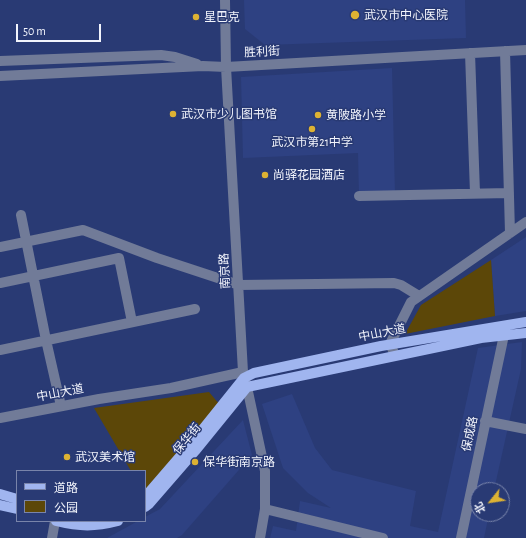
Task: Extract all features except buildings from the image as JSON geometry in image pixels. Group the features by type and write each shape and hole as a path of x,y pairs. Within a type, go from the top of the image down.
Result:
{"main road":[{"name":"中山大道","path":"245,379 254,373 390,344 526,322"},
{"name":"中山大道","path":"245,379 395,355 481,338 526,333"},
{"name":"保华街","path":"146,496 245,379"},
{"name":"保华街","path":"146,506 195,451 245,379"},
{"path":"0,494 16,499"},
{"path":"0,505 16,509"},
{"path":"62,522 87,526 102,525 114,522"}],"street":[{"name":"南京路","path":"225,0 226,67 245,379 265,471 265,509 260,538"},
{"name":"胜利街","path":"0,76 203,66 226,67 526,50"},
{"path":"505,51 510,233"},
{"path":"470,53 476,193"},
{"path":"0,61 162,56 175,57 203,66"},
{"path":"359,196 509,192"},
{"path":"22,215 46,340 61,406"},
{"path":"395,355 390,344 411,302 526,222"},
{"path":"0,247 83,230 157,258 239,285 394,283 401,285 419,296"},
{"path":"0,283 119,258 132,322"},
{"path":"0,350 195,309"},
{"name":"保成路","path":"461,538 504,335"},
{"name":"中山大道","path":"0,418 99,399 245,379"},
{"path":"486,421 526,429"},
{"path":"265,509 383,538"},
{"path":"52,538 56,522"}],"shaded area":[{"name":"武汉市中心医院","path":"244,0 465,0 466,38 265,45 245,29"},
{"name":"黄陂路小学","path":"392,68 395,195 359,196 358,153 243,158 241,77"},
{"path":"526,237 526,311 495,316 491,260"},
{"path":"522,342 521,369 496,482 470,482 470,522 487,522 484,538 270,538 273,526 296,531 300,501 331,508 308,493 283,468 262,404 292,394 315,448 332,470 416,491 410,526 438,532 478,348"},
{"path":"243,420 252,455 182,535 177,538 107,538 136,522 146,522 146,516 160,509"}],"green space":[{"path":"491,260 495,316 405,334 421,305"},
{"path":"209,392 220,405 146,489 146,470 130,470 94,408"}],"place":[{"name":"武汉市中心医院","path":"355,15"},
{"name":"星巴克","path":"196,17"},
{"name":"武汉市少儿图书馆","path":"173,114"},
{"name":"黄陂路小学","path":"318,115"},
{"name":"武汉市第21中学","path":"312,129"},
{"name":"尚驿花园酒店","path":"265,175"},
{"name":"武汉美术馆","path":"67,457"},
{"name":"保华街南京路","path":"195,462"}]}
